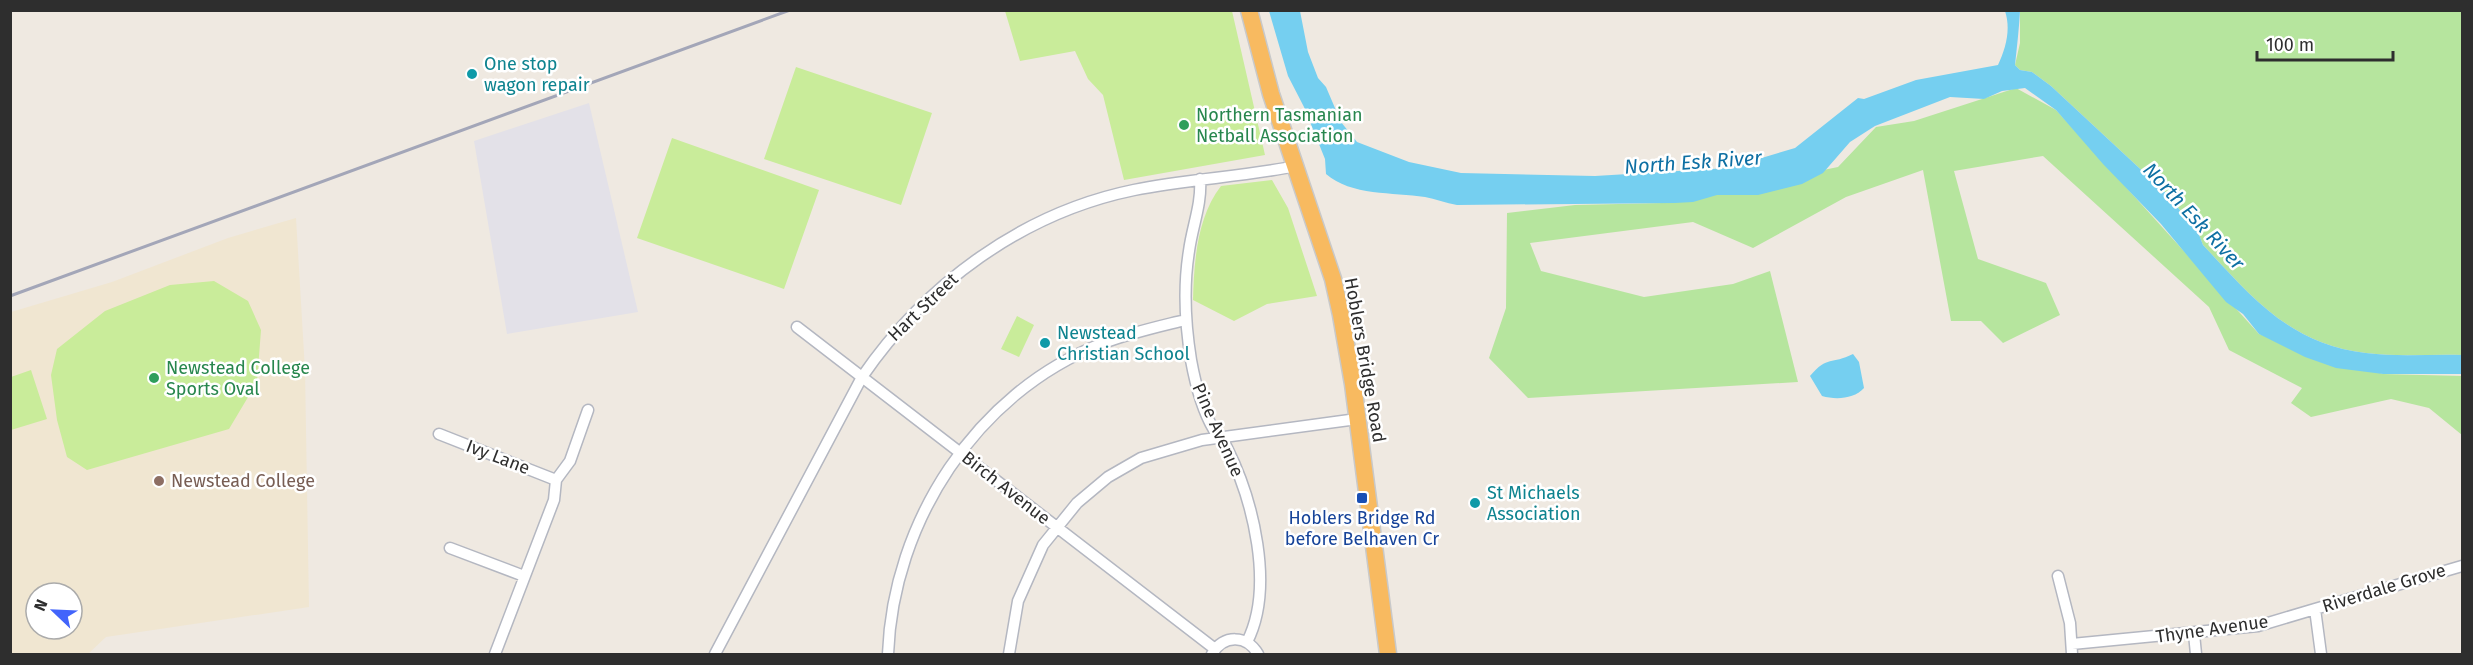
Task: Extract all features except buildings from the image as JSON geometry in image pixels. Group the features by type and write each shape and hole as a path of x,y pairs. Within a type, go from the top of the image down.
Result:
{"highway":[{"name":"Hoblers Bridge Road","path":"1249,10 1271,94 1335,289 1346,339 1388,654"}],"street":[{"name":"Hart Street","path":"715,654 862,377 885,343 947,280 1020,232 1082,205 1120,194 1200,179 1296,166"},
{"name":"Pine Avenue","path":"1200,179 1201,197 1189,250 1185,282 1185,320 1195,378 1214,430 1221,438 1244,490 1257,548 1259,573 1257,615 1247,642"},
{"path":"888,654 897,583 908,549 931,496 960,453 1006,403 1067,360 1133,333 1185,320"},
{"name":"Birch Avenue","path":"797,327 1214,652"},
{"path":"495,654 554,500 556,480 570,461 588,410"},
{"path":"1009,654 1012,626 1026,580 1043,545 1077,502 1125,466 1174,447 1357,419"},
{"name":"Ivy Lane","path":"440,434 556,480"},
{"path":"450,548 524,576"},
{"name":"Riverdale Grove","path":"2321,654 2315,609 2463,566"},
{"path":"2058,576 2072,649"},
{"name":"Thyne Avenue","path":"2072,649 2258,626 2315,609"},
{"path":"2194,634 2196,654"},
{"path":"1214,652 1220,644 1234,639 1247,642 1258,654"}],"shaded area":[{"path":"589,103 638,312 507,334 474,141"},
{"name":"Newstead College","path":"296,218 305,370 309,607 106,637 88,654 11,654 11,312 112,282 228,238"}],"green space":[{"name":"Northern Tasmanian Netball Association","path":"1005,11 1232,11 1265,155 1124,180 1103,95 1088,79 1075,51 1020,61"},
{"path":"2020,11 2462,11 2462,355 2378,354 2339,348 2315,340 2274,315 2238,283 2203,245 2198,232 2165,192 2051,86 2032,72 2020,70 2015,65 2020,43"},
{"path":"796,67 932,113 901,205 764,159"},
{"path":"2016,88 2056,110 2259,334 2383,374 2462,376 2462,435 2429,408 2391,399 2311,417 2291,403 2302,388 2229,350 2209,307 2043,156 1954,171 1978,259 2046,283 2060,315 2003,343 1981,321 1951,321 1923,170 1846,197 1753,248 1693,222 1530,243 1541,271 1644,297 1733,284 1770,271 1798,382 1528,398 1489,358 1506,308 1507,213 1575,205 1662,203 1838,167 1876,127 1914,121"},
{"path":"672,138 819,190 784,289 637,238"},
{"name":"Northern Tasmanian Netball Association","path":"1272,180 1288,208 1317,296 1267,304 1234,321 1193,300 1198,240 1207,212 1221,186"},
{"name":"Newstead College Sports Oval","path":"214,281 248,301 261,330 257,382 229,429 87,470 67,457 57,420 51,375 57,349 105,311 170,285"},
{"path":"1017,316 1034,325 1019,357 1001,349"},
{"path":"31,370 47,419 11,430 11,377"}],"water":[{"path":"1269,11 1300,11 1308,52 1318,78 1326,87 1341,122 1357,142 1409,162 1461,173 1595,176 1728,168 1795,148 1858,98 1864,99 1916,80 1998,65 2007,38 2008,25 2005,11 2020,11 2015,65 2020,70 2032,72 2051,86 2165,192 2198,232 2203,245 2238,283 2274,315 2315,340 2339,348 2378,354 2462,355 2462,374 2383,374 2336,368 2305,357 2259,334 2243,314 2226,302 2161,224 2103,164 2056,110 2025,88 2002,91 1984,99 1950,97 1875,126 1850,142 1823,173 1802,184 1758,195 1717,195 1693,202 1675,203 1457,205 1425,197 1360,190 1336,181 1326,174 1325,159 1304,107 1288,76"},
{"path":"1853,354 1859,362 1864,388 1844,398 1822,396 1810,376 1821,365"}],"railway":[{"path":"10,296 790,10"}],"place":[{"name":"One stop wagon repair","path":"472,74"},
{"name":"Northern Tasmanian Netball Association","path":"1184,125"},
{"name":"Newstead Christian School","path":"1045,343"},
{"name":"Newstead College Sports Oval","path":"154,378"},
{"name":"Newstead College","path":"159,481"},
{"name":"Hoblers Bridge Rd before Belhaven Cr","path":"1362,498"},
{"name":"St Michaels Association","path":"1475,503"}],"water label":[{"name":"North Esk River","path":"1693,162"},
{"name":"North Esk River","path":"2194,216"}]}
